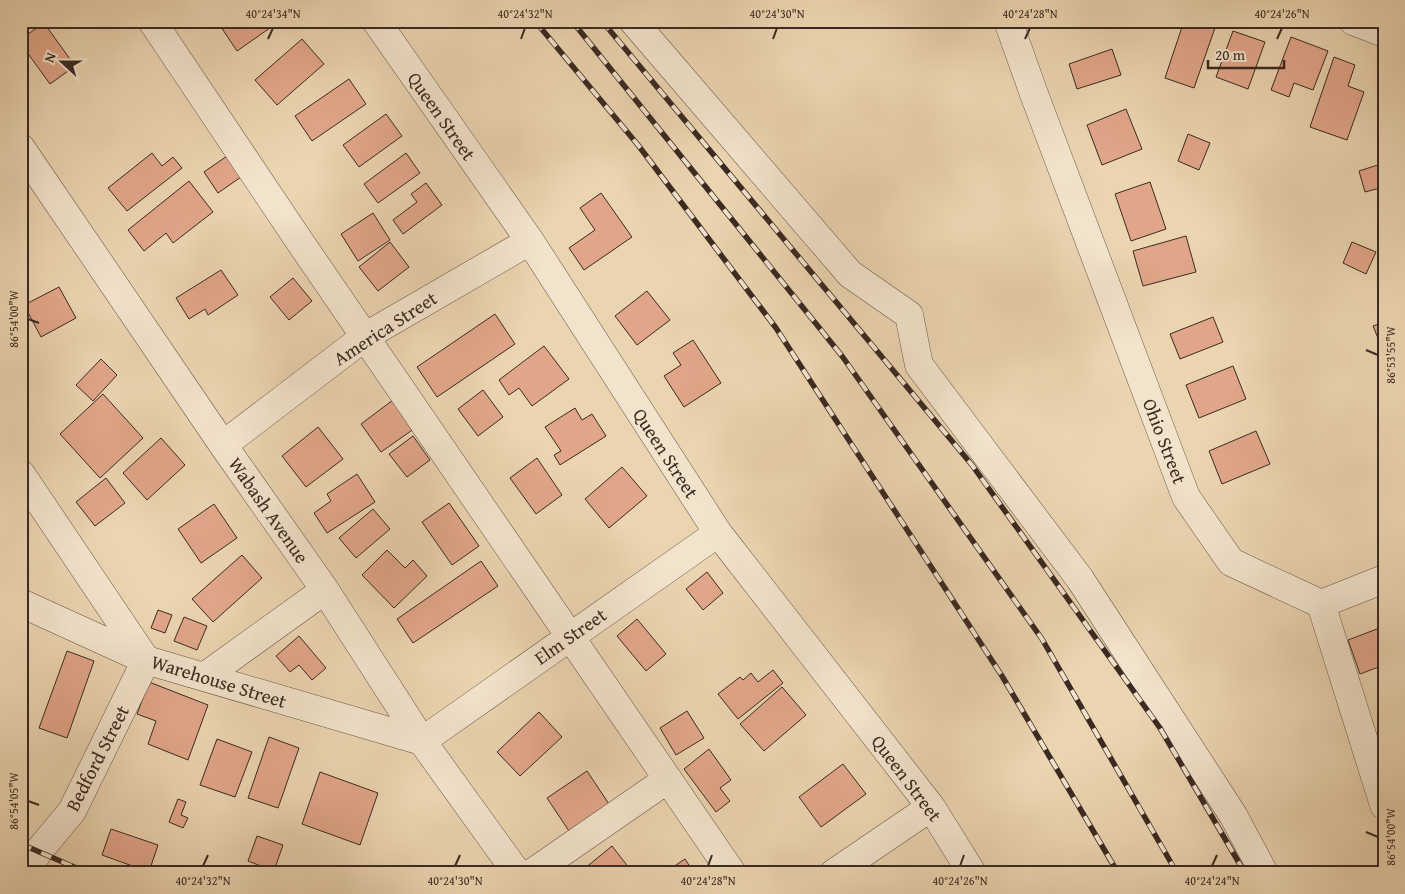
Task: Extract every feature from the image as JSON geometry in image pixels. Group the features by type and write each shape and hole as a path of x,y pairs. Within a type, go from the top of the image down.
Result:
{"street":[{"path":"152,21 298,239 732,873"},
{"name":"Queen Street","path":"376,21 530,241 718,533 931,807 972,873"},
{"path":"633,21 850,274 909,315 919,365 1080,579 1234,815 1264,873"},
{"name":"Ohio Street","path":"1008,21 1037,103 1186,497 1231,562 1321,604"},
{"path":"1353,21 1384,32"},
{"name":"Wabash Avenue","path":"21,148 223,445 325,590 422,741 517,873"},
{"name":"America Street","path":"223,445 366,336 530,241"},
{"path":"21,474 146,660"},
{"name":"Elm Street","path":"422,741 718,533"},
{"path":"1384,580 1321,604 1384,805"},
{"path":"204,677 325,590"},
{"name":"Warehouse Street","path":"21,603 146,660 422,741"},
{"name":"Bedford Street","path":"25,872 38,852 72,812 146,660"},
{"path":"532,873 668,779"},
{"path":"834,873 931,807"}],"building":[{"path":"223,21 280,21 237,51 219,24"},
{"path":"1184,21 1205,21 1216,25 1194,88 1165,78"},
{"path":"44,23 75,66 50,84 21,44 21,39"},
{"path":"1233,31 1265,42 1248,89 1216,77"},
{"path":"1291,37 1328,51 1313,90 1294,83 1289,97 1271,90"},
{"path":"302,39 324,64 277,105 255,80"},
{"path":"1112,49 1121,75 1077,89 1069,64"},
{"path":"1334,57 1355,65 1348,86 1364,92 1347,140 1310,127"},
{"path":"349,79 366,104 312,141 295,116"},
{"path":"1126,109 1142,149 1102,165 1087,125"},
{"path":"386,114 402,136 359,167 343,145"},
{"path":"1188,134 1210,143 1199,170 1178,161"},
{"path":"152,153 162,166 173,157 182,168 127,211 108,188"},
{"path":"406,153 420,173 378,203 364,184"},
{"path":"227,156 241,177 218,193 204,172"},
{"path":"1384,163 1384,187 1365,192 1359,171"},
{"path":"189,181 213,212 173,243 166,233 144,251 128,230"},
{"path":"1150,182 1166,229 1131,241 1115,194"},
{"path":"426,183 442,205 403,234 393,220 417,202 411,194"},
{"path":"601,193 632,237 584,270 569,248 595,230 580,208"},
{"path":"373,213 390,240 358,261 341,234"},
{"path":"1186,236 1196,272 1143,286 1133,251"},
{"path":"390,242 409,267 378,291 359,267"},
{"path":"1352,242 1376,252 1366,274 1343,263"},
{"path":"221,270 238,295 208,315 205,309 189,319 176,298"},
{"path":"293,278 312,301 289,320 270,297"},
{"path":"59,287 76,318 41,337 24,305"},
{"path":"647,291 670,320 637,345 615,316"},
{"path":"495,314 515,344 437,397 417,367"},
{"path":"1213,317 1223,342 1180,359 1170,334"},
{"path":"1384,322 1384,353 1373,326"},
{"path":"693,340 721,383 684,407 664,376 681,365 673,353"},
{"path":"544,346 569,379 532,406 519,388 509,395 499,380"},
{"path":"101,359 117,375 93,401 76,385"},
{"path":"1233,366 1246,399 1199,418 1186,385"},
{"path":"483,390 503,417 478,436 458,409"},
{"path":"103,394 143,438 100,478 60,434"},
{"path":"397,397 418,426 381,452 361,424"},
{"path":"575,408 582,420 592,414 606,436 560,465 554,455 561,451 545,427"},
{"path":"318,427 343,459 306,487 282,456"},
{"path":"1256,431 1270,464 1222,484 1209,451"},
{"path":"413,436 430,460 407,477 389,454"},
{"path":"161,438 185,465 147,500 123,473"},
{"path":"537,458 562,495 536,514 510,478"},
{"path":"622,467 647,496 609,528 585,499"},
{"path":"357,474 375,502 327,533 314,513 331,501 327,494"},
{"path":"106,478 125,503 95,526 76,502"},
{"path":"449,503 479,546 452,565 422,522"},
{"path":"214,504 237,538 201,563 178,529"},
{"path":"373,509 390,529 356,558 339,538"},
{"path":"387,550 405,568 413,560 427,576 394,608 362,575"},
{"path":"242,555 262,578 213,622 192,599"},
{"path":"481,561 498,586 413,643 397,619"},
{"path":"707,572 723,593 703,610 686,589"},
{"path":"158,610 172,615 165,633 151,628"},
{"path":"184,617 207,626 197,650 174,641"},
{"path":"637,619 666,654 646,671 617,636"},
{"path":"1377,629 1384,646 1384,665 1360,674 1348,640"},
{"path":"299,636 326,668 312,680 299,665 290,672 276,656"},
{"path":"67,651 94,661 67,738 39,728"},
{"path":"773,670 783,683 738,719 718,694 740,677 743,680 751,673 758,682"},
{"path":"149,682 208,705 188,760 148,744 156,721 137,714"},
{"path":"782,687 806,715 764,751 740,724"},
{"path":"687,711 704,738 676,755 660,728"},
{"path":"539,712 562,737 520,776 497,752"},
{"path":"1384,730 1384,753 1382,754 1371,739"},
{"path":"269,737 299,748 278,808 248,798"},
{"path":"217,739 252,752 235,797 200,785"},
{"path":"709,749 731,780 720,788 730,801 716,812 684,769"},
{"path":"843,764 866,794 821,827 799,797"},
{"path":"587,771 609,804 569,831 547,798"},
{"path":"320,772 378,793 360,845 302,824"},
{"path":"178,799 186,802 181,815 188,818 183,828 169,822"},
{"path":"111,829 158,845 149,872 102,855"},
{"path":"257,836 283,845 274,871 248,861"},
{"path":"612,846 633,873 579,873"},
{"path":"685,859 694,873 664,873"}],"railway":[{"path":"535,21 638,145 776,328 1002,676 1118,873"},
{"path":"572,21 842,356 1042,639 1177,873"},
{"path":"602,21 972,465 1160,728 1245,873"},
{"path":"21,844 88,873"}]}
